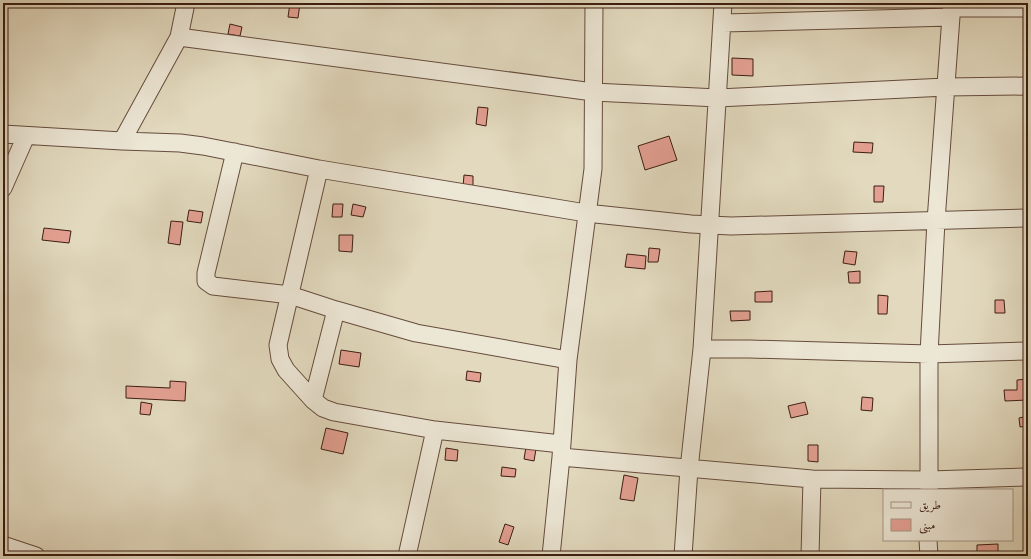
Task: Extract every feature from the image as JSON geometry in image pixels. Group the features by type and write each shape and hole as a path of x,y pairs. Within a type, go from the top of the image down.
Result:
{"street":[{"path":"122,141 179,37 186,3"},
{"path":"551,556 568,360 586,213 592,186 594,3"},
{"path":"683,556 689,469 702,349 723,3"},
{"path":"722,23 952,9 1028,8"},
{"path":"929,485 929,354 936,221 952,9"},
{"path":"179,37 593,92 718,98 946,87 1028,86"},
{"path":"3,134 180,143 203,146 319,169 586,213 710,225 731,226 1028,218"},
{"path":"3,188 26,136"},
{"path":"235,152 206,273 206,281 213,286 290,295 336,310 422,334 568,360"},
{"path":"319,169 278,345 280,359 286,370 313,400 323,408 334,412 435,430 561,451 689,469 812,479 929,485 1028,478"},
{"path":"313,400 336,310"},
{"path":"702,349 929,354 1028,351"},
{"path":"407,556 435,430"},
{"path":"810,556 812,479"},
{"path":"928,541 929,556"},
{"path":"3,544 36,556"}],"building":[{"path":"290,3 300,3 298,18 288,17"},
{"path":"230,24 242,27 240,36 228,34"},
{"path":"732,58 753,59 753,76 732,75"},
{"path":"478,107 488,108 486,126 476,124"},
{"path":"669,136 677,160 645,170 638,146"},
{"path":"854,142 873,143 872,153 853,152"},
{"path":"464,175 473,176 473,188 463,187"},
{"path":"874,186 884,186 883,202 874,202"},
{"path":"333,204 343,204 342,217 332,217"},
{"path":"353,204 366,207 363,217 351,215"},
{"path":"189,210 203,212 201,223 187,221"},
{"path":"171,221 183,222 180,245 168,243"},
{"path":"44,228 71,231 69,243 42,240"},
{"path":"339,235 353,235 352,252 339,251"},
{"path":"649,248 660,249 658,262 648,262"},
{"path":"845,251 857,252 855,265 843,263"},
{"path":"627,254 646,256 645,269 625,267"},
{"path":"860,271 860,283 849,283 848,272"},
{"path":"772,291 772,302 755,302 755,292"},
{"path":"878,295 888,296 887,314 878,314"},
{"path":"995,300 1004,300 1005,313 995,313"},
{"path":"730,311 750,311 750,320 731,321"},
{"path":"341,350 361,353 359,367 339,364"},
{"path":"467,371 481,373 480,382 466,380"},
{"path":"1027,379 1028,400 1005,401 1004,390 1017,390 1017,380"},
{"path":"170,381 186,382 185,401 126,398 126,386 170,388"},
{"path":"862,397 873,398 872,411 861,410"},
{"path":"141,402 152,404 150,415 140,414"},
{"path":"805,402 808,414 791,418 788,406"},
{"path":"1028,416 1028,426 1020,427 1019,418"},
{"path":"326,428 348,433 343,454 321,449"},
{"path":"808,445 818,445 818,462 808,461"},
{"path":"526,447 536,449 534,461 524,459"},
{"path":"446,448 458,450 457,461 445,460"},
{"path":"502,467 516,469 515,477 501,476"},
{"path":"624,475 638,478 634,501 620,499"},
{"path":"505,524 514,527 508,545 499,542"},
{"path":"998,544 998,555 977,555 977,545"}]}
